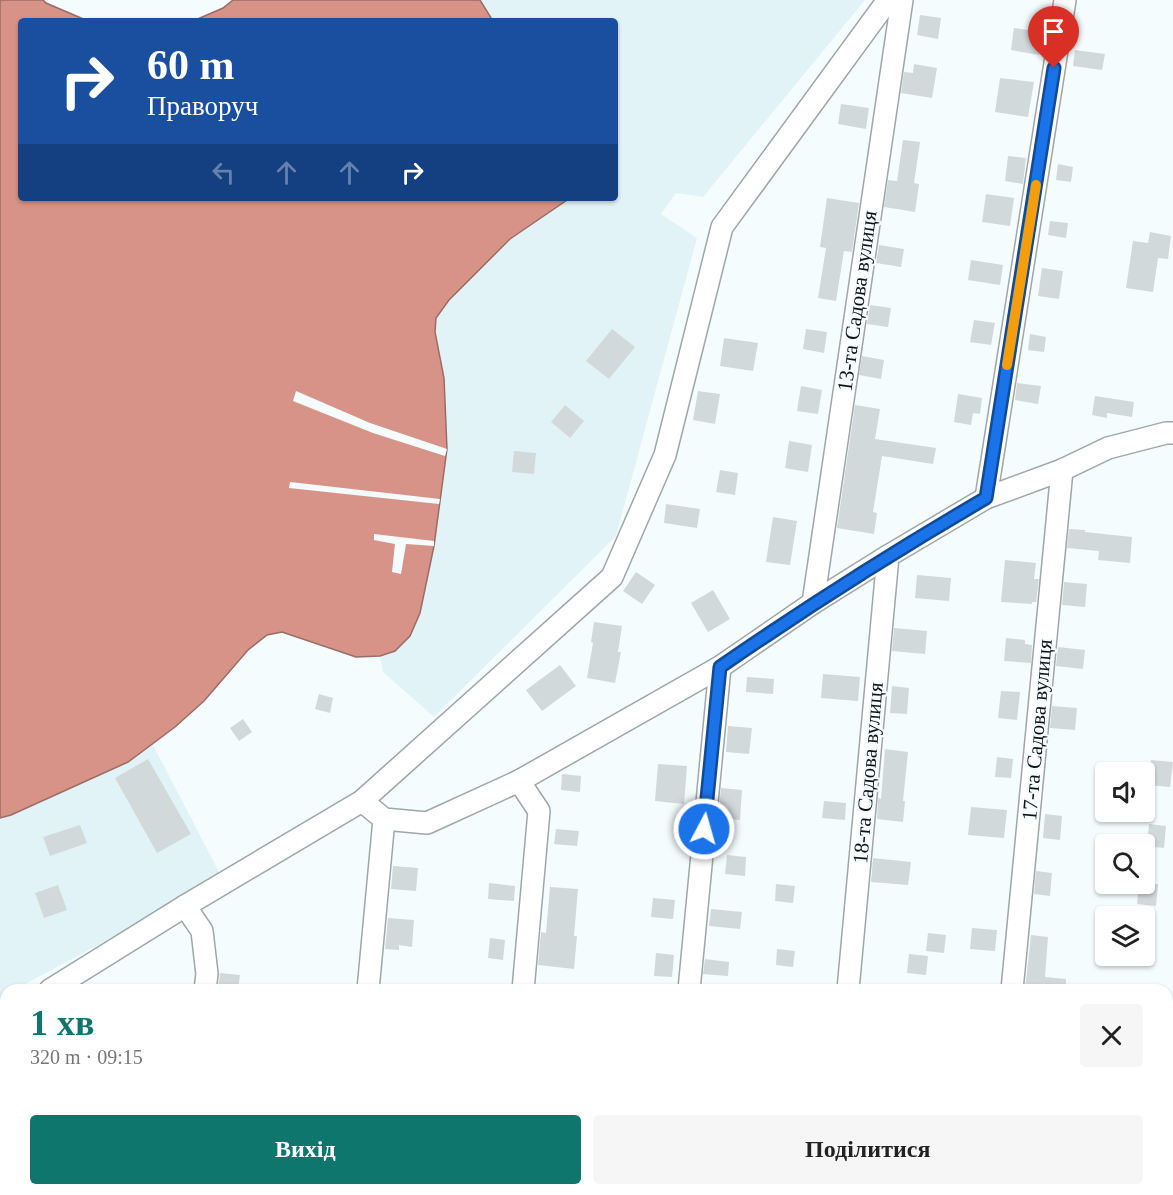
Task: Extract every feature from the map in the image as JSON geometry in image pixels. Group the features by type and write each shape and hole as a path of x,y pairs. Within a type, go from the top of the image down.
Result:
{"street":[{"path":"60,984 185,906 362,801 612,577 665,455 722,226 888,0"},
{"name":"13-та Садова вулиця","path":"813,603 902,0"},
{"path":"986,498 1065,0"},
{"path":"362,801 384,819 427,823 519,781 720,667 813,603 986,498 1062,470 1108,448 1173,433"},
{"name":"17-та Садова вулиця","path":"1013,984 1062,470"},
{"name":"18-та Садова вулиця","path":"849,984 888,556"},
{"path":"690,984 720,667"},
{"path":"519,781 539,811 525,984"},
{"path":"369,984 384,819"},
{"path":"185,906 202,931 207,974 206,984"}],"shaded area":[{"path":"0,0 43,0 81,18 18,18 18,201 566,201 510,239 449,300 436,318 435,332 444,378 447,449 434,546 420,613 410,636 395,651 380,656 356,657 282,632 267,635 248,650 204,701 175,727 128,762 0,818"},
{"path":"233,0 480,0 491,18 200,18 223,8"},
{"path":"480,0 865,0 703,197 676,193 661,214 697,238 616,536 434,717 383,672 380,656 395,651 420,613 434,546 447,449 440,352 435,332 436,318 449,300 510,239 566,201 618,201 618,18 491,18"},
{"path":"152,743 220,874 143,921 25,984 0,984 0,818 128,762"}],"pier":[{"path":"296,391 370,423 447,449 445,456 373,433 293,401"},
{"path":"290,482 440,499 439,504 289,488"},
{"path":"374,534 434,541 434,546 406,544 401,574 392,572 395,544 374,540"}],"building":[{"path":"920,15 941,18 938,39 917,35"},
{"path":"1014,28 1042,32 1039,55 1011,50"},
{"path":"1075,50 1105,54 1102,70 1073,66"},
{"path":"914,64 937,68 932,98 901,93 904,72 913,73"},
{"path":"1000,78 1034,82 1028,117 995,112"},
{"path":"841,104 869,108 866,129 838,124"},
{"path":"903,140 920,142 914,183 919,184 915,212 884,207 888,180 897,181"},
{"path":"1008,156 1026,158 1023,184 1005,181"},
{"path":"1058,164 1073,167 1071,182 1056,180"},
{"path":"986,194 1014,198 1010,226 982,222"},
{"path":"827,198 859,203 852,252 844,251 836,301 818,298 826,248 820,247"},
{"path":"1050,221 1068,223 1066,238 1048,235"},
{"path":"1150,232 1171,236 1168,259 1158,258 1153,292 1126,288 1133,241 1148,243"},
{"path":"879,245 904,249 901,267 876,263"},
{"path":"971,260 1003,265 1000,285 968,280"},
{"path":"1042,268 1063,271 1059,299 1038,296"},
{"path":"870,305 891,308 888,327 867,324"},
{"path":"974,320 995,323 991,345 970,342"},
{"path":"612,329 635,347 609,379 586,361"},
{"path":"806,329 827,332 824,353 803,349"},
{"path":"1030,334 1046,337 1044,352 1028,350"},
{"path":"724,338 758,343 753,371 720,366"},
{"path":"862,356 884,360 881,379 859,375"},
{"path":"1017,383 1041,386 1038,404 1015,400"},
{"path":"801,386 822,390 818,414 797,411"},
{"path":"698,391 720,394 715,424 693,420"},
{"path":"958,394 982,398 980,414 973,413 971,425 954,422"},
{"path":"1095,396 1134,402 1132,417 1107,413 1107,418 1092,415"},
{"path":"565,405 584,421 570,438 551,422"},
{"path":"855,405 880,409 875,439 936,448 933,464 882,456 873,512 877,513 874,534 837,528"},
{"path":"789,441 812,445 808,472 785,468"},
{"path":"514,451 536,453 534,474 512,472"},
{"path":"720,470 738,473 735,495 716,492"},
{"path":"666,504 700,509 697,528 664,523"},
{"path":"773,517 797,521 790,565 766,562"},
{"path":"1069,529 1132,537 1130,563 1098,560 1099,551 1067,548"},
{"path":"1005,560 1036,563 1034,579 1039,579 1036,602 1032,604 1001,602"},
{"path":"636,572 655,585 642,604 623,591"},
{"path":"917,575 951,578 949,601 915,598"},
{"path":"1064,582 1087,584 1085,607 1062,605"},
{"path":"713,590 730,619 708,632 691,603"},
{"path":"594,622 622,626 618,652 621,652 615,683 587,678"},
{"path":"894,628 927,631 925,654 892,651"},
{"path":"1006,638 1025,640 1025,644 1032,645 1031,663 1004,661"},
{"path":"1058,647 1085,650 1083,669 1056,666"},
{"path":"560,665 576,686 542,711 526,690"},
{"path":"823,674 860,677 858,701 821,698"},
{"path":"747,677 774,679 773,694 746,692"},
{"path":"892,686 909,688 907,714 890,713"},
{"path":"1001,691 1020,692 1017,720 998,718"},
{"path":"319,694 333,698 330,713 315,709"},
{"path":"1052,706 1077,708 1075,730 1050,728"},
{"path":"243,719 252,732 239,741 230,728"},
{"path":"728,726 752,728 749,754 726,752"},
{"path":"885,749 908,752 903,822 877,819"},
{"path":"997,757 1013,759 1011,778 995,777"},
{"path":"148,759 191,834 157,853 115,778"},
{"path":"1151,760 1173,762 1170,787 1155,786 1155,762 1151,762"},
{"path":"658,764 687,766 684,804 655,801"},
{"path":"562,774 581,776 580,792 561,790"},
{"path":"721,788 742,790 740,820 718,818"},
{"path":"824,801 846,803 845,820 822,818"},
{"path":"971,807 1007,810 1004,838 968,835"},
{"path":"1045,814 1062,816 1060,840 1043,838"},
{"path":"1149,824 1166,826 1164,848 1155,847 1155,834 1148,834"},
{"path":"80,825 87,843 50,856 43,837"},
{"path":"556,829 579,831 577,846 554,844"},
{"path":"727,855 746,857 745,876 725,874"},
{"path":"873,858 911,862 908,885 871,882"},
{"path":"393,866 418,868 416,891 391,889"},
{"path":"1036,871 1052,873 1050,896 1034,894"},
{"path":"489,883 515,886 514,901 488,899"},
{"path":"776,884 795,886 793,903 775,901"},
{"path":"1155,884 1158,884 1156,906 1137,904 1138,894 1155,894"},
{"path":"58,885 67,910 44,918 35,893"},
{"path":"550,887 578,889 574,969 538,965 541,932 546,933"},
{"path":"653,898 675,900 673,919 651,917"},
{"path":"711,909 742,912 740,929 709,926"},
{"path":"388,918 414,920 412,947 399,945 399,950 385,949"},
{"path":"972,928 997,930 995,951 970,949"},
{"path":"928,933 946,935 944,953 926,951"},
{"path":"1031,935 1048,937 1045,977 1066,979 1066,984 1026,984"},
{"path":"490,938 505,940 503,960 488,958"},
{"path":"777,949 795,951 793,967 776,965"},
{"path":"656,953 674,955 672,977 654,976"},
{"path":"909,954 928,956 926,975 907,973"},
{"path":"705,959 729,962 728,976 703,974"},
{"path":"220,973 240,975 239,984 219,984"}],"slow traffic":[{"path":"1007,365 1036,185"}],"route":[{"path":"704,829 720,667 813,603 986,498 1054,68"}]}
